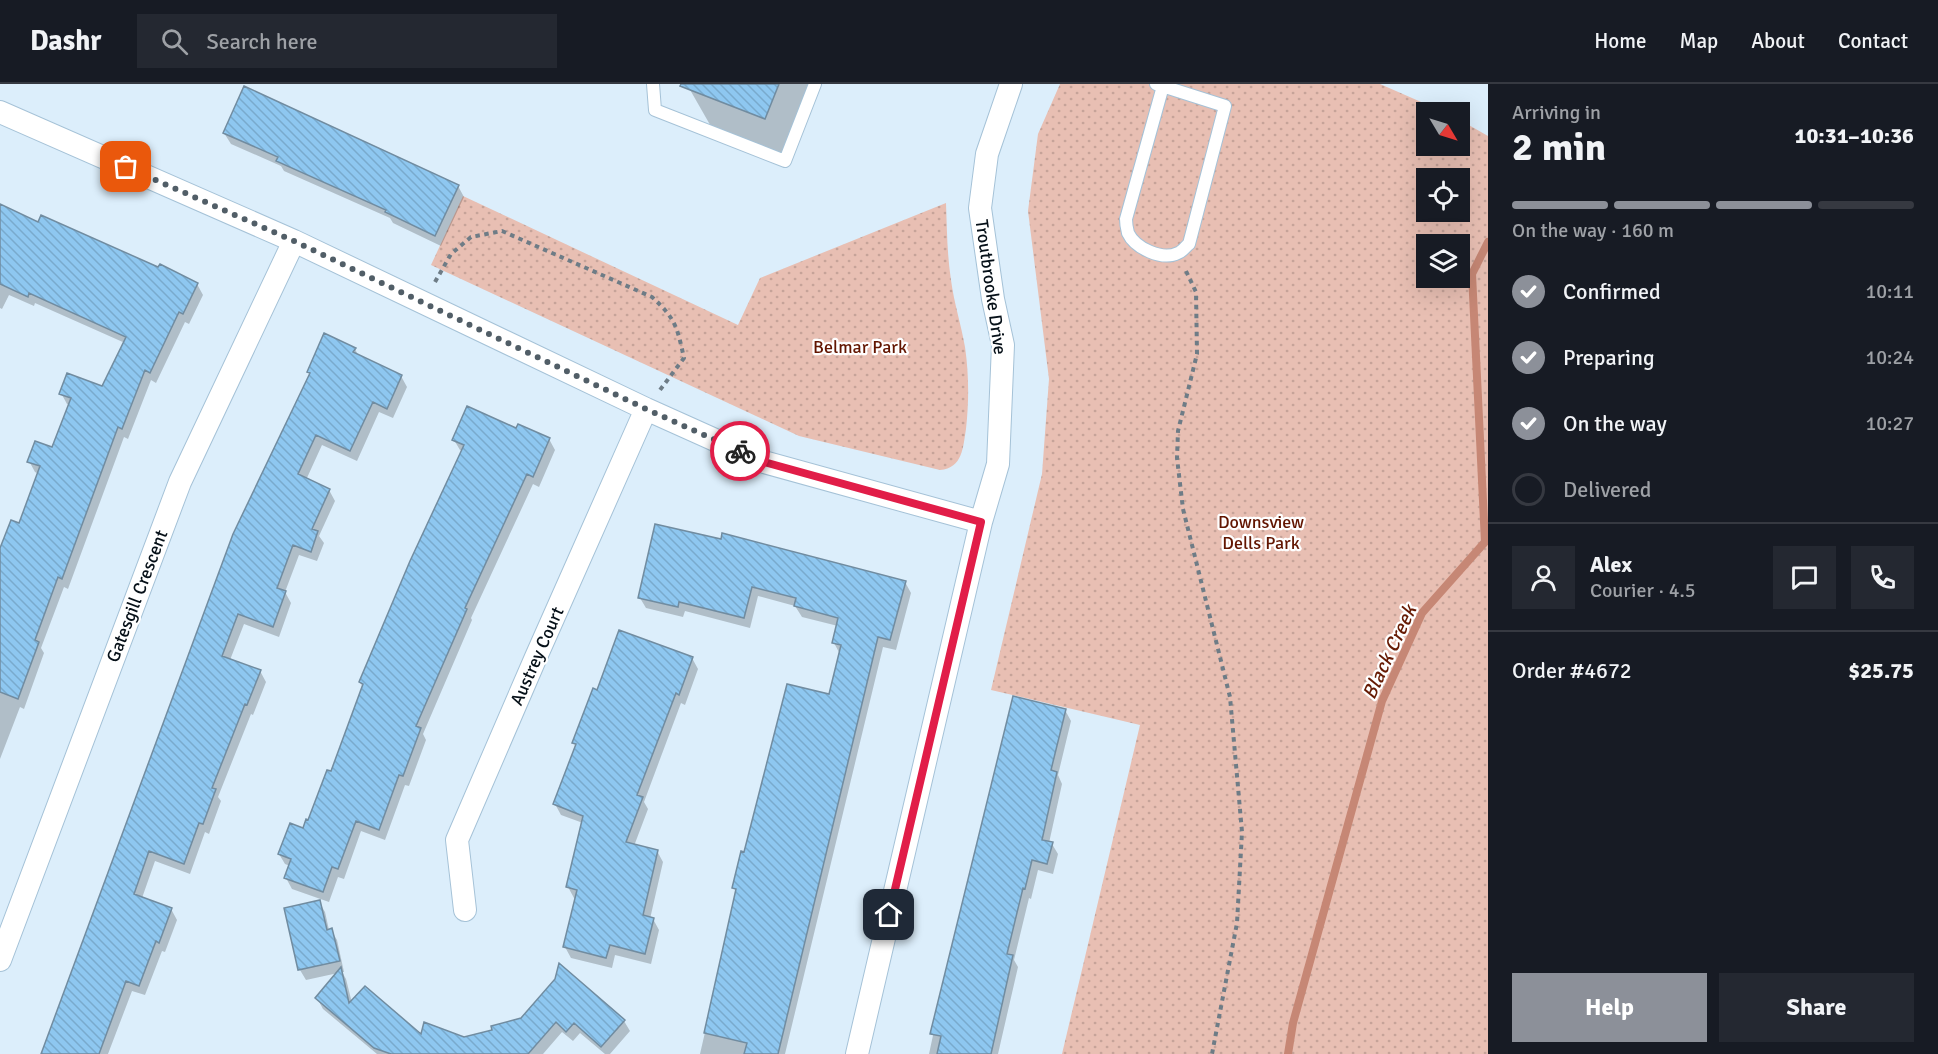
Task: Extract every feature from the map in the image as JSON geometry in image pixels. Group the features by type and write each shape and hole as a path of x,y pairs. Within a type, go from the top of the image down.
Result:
{"street":[{"name":"Troutbrooke Drive","path":"857,1054 981,522 998,464 1003,345 993,299 980,208 987,154 1011,84"},
{"path":"0,112 294,241 646,409 764,462 981,522"},
{"name":"Gatesgill Crescent","path":"0,960 180,482 294,241"},
{"name":"Austrey Court","path":"465,910 457,840 646,409"}],"lane":[{"path":"653,84 655,110 785,161 814,84"},
{"path":"1159,85 1226,106 1189,244 1178,254 1164,255 1148,252 1135,243 1128,232 1126,219 1159,85"}],"path":[{"path":"424,304 452,254 471,237 502,231 652,297 669,313 677,327 684,358 646,409"},
{"path":"1178,254 1196,292 1197,354 1178,431 1177,458 1183,509 1230,696 1242,832 1237,922 1212,1054"}],"green space":[{"name":"Downsview Dells Park","path":"1060,84 1380,84 1421,102 1416,102 1416,156 1470,156 1470,126 1488,136 1488,1054 1062,1054 1140,725 991,690 1042,474 1049,379 1028,211 1038,134"},
{"name":"Belmar Park","path":"463,196 738,325 760,278 946,203 950,270 965,347 968,378 967,419 964,443 958,461 940,470 799,436 431,265"}],"building":[{"path":"681,84 779,84 765,119 680,86"},
{"path":"244,86 459,185 435,236 385,212 386,210 276,161 278,157 223,133"},
{"path":"0,204 38,222 41,215 158,267 160,264 198,283 183,314 179,312 150,373 145,370 122,429 118,427 62,579 58,577 35,640 39,642 18,699 0,692 0,548 11,520 19,523 40,466 27,462 35,441 52,447 71,398 59,394 67,373 102,386 126,337 29,293 28,297 0,284"},
{"path":"324,333 356,348 353,352 402,375 387,409 373,402 350,451 316,435 298,474 330,489 312,529 318,531 311,552 293,545 277,588 286,591 273,627 238,614 222,656 261,670 212,788 216,789 203,824 199,823 184,864 149,851 134,894 172,908 159,943 156,941 139,986 126,981 99,1054 41,1054 233,534 310,373 307,372"},
{"path":"467,406 516,428 518,424 550,438 533,477 527,474 465,608 467,609 416,726 421,728 403,776 399,775 379,830 356,821 338,869 332,867 323,892 284,878 291,859 278,854 290,823 303,828 327,770 331,771 363,684 359,682 410,561 464,445 452,440"},
{"path":"655,524 721,539 722,533 906,581 890,640 878,637 778,1054 744,1054 747,1043 704,1033 736,889 732,888 741,851 744,852 787,684 829,694 841,645 832,643 838,618 794,606 796,598 752,587 744,618 679,602 678,607 638,598"},
{"path":"619,630 693,657 679,695 676,693 637,795 643,797 626,842 658,850 643,915 654,918 645,954 610,945 606,958 563,947 577,890 566,887 583,816 553,804 576,744 572,743 593,688 597,690"},
{"path":"1013,696 1066,709 1051,770 1057,772 1042,840 1053,842 1047,864 1032,860 1025,889 1023,888 1007,954 1013,955 991,1054 937,1054 941,1036 930,1034"},
{"path":"320,900 327,930 332,928 340,961 298,970 284,908"},
{"path":"559,963 625,1020 601,1047 574,1023 566,1032 556,1022 528,1054 391,1054 374,1048 315,998 341,967 349,1003 365,986 421,1034 424,1022 464,1037 492,1030 491,1026 521,1018 555,979"}],"waterway":[{"name":"Black Creek","path":"1288,1054 1293,1023 1382,701 1422,613 1485,542 1472,274 1488,242"}],"way so far":[{"path":"126,167 294,241 646,409 740,451"}],"route":[{"path":"740,451 764,462 981,522 889,915"}]}
